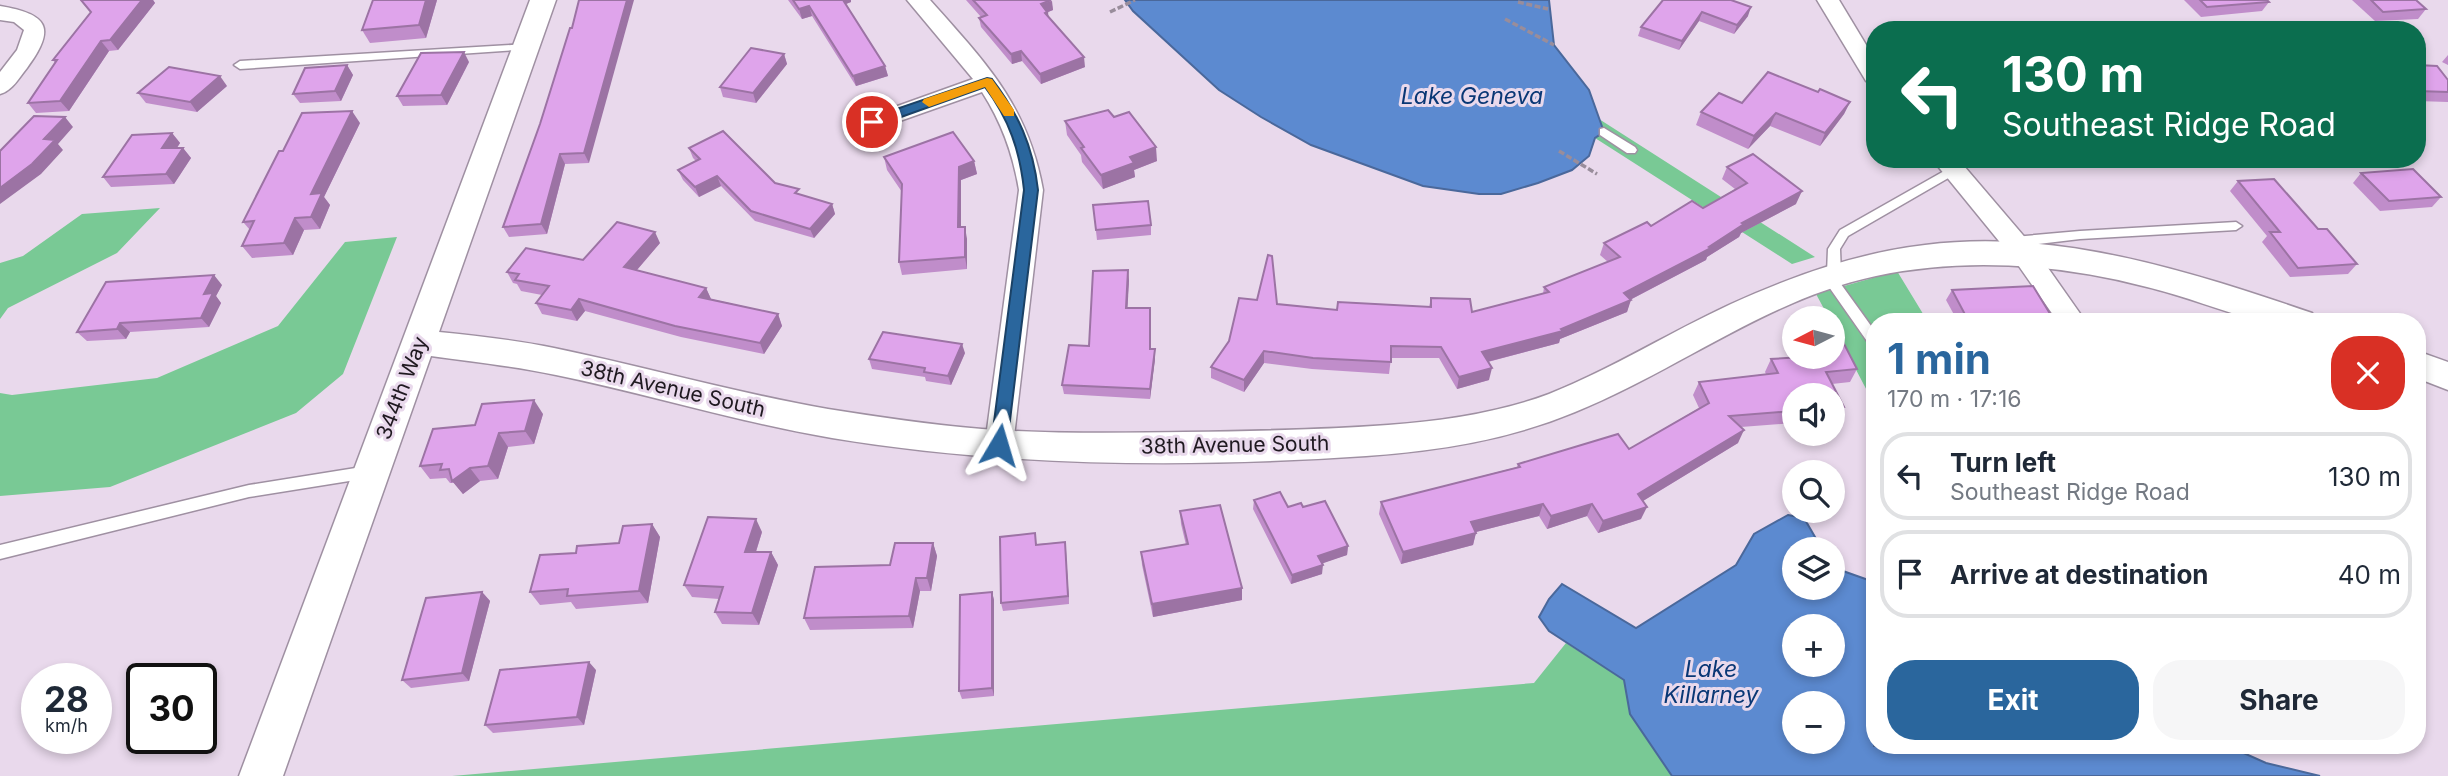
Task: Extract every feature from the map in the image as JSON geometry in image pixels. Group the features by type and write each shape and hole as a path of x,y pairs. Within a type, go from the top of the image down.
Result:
{"street":[{"name":"344th Way","path":"261,776 369,472 420,342 543,0"},
{"path":"918,0 1006,106 1027,159 1031,190 999,445"},
{"path":"1828,0 1866,63"},
{"path":"0,13 25,17 34,23 36,34 0,87"},
{"path":"872,122 987,82"},
{"path":"1951,168 2020,248 2067,313"},
{"name":"38th Avenue South","path":"420,342 547,359 735,406 830,423 999,445 1191,447 1332,443 1413,437 1481,426 1531,414 1567,401 1741,315 1832,277 1912,258 2020,248 2176,281 2274,313"},
{"path":"2426,368 2448,377"}],"lane":[{"path":"240,65 527,47"},
{"path":"1604,132 1632,150"},
{"path":"1866,328 1832,277 1834,249 1844,233 1943,168"},
{"path":"2020,248 2080,235 2236,226"},
{"path":"0,552 249,491 369,472"}],"path":[{"path":"1110,12 1135,0"},
{"path":"1518,2 1548,9"},
{"path":"1505,19 1554,45"},
{"path":"1559,150 1597,174"}],"green space":[{"path":"1599,119 1815,257 1792,264 1595,138 1604,132"},
{"path":"160,208 117,253 8,308 0,319 0,263 23,256 82,214"},
{"path":"397,237 343,374 296,413 110,487 0,496 0,393 12,395 157,378 278,326 345,242"},
{"path":"1897,271 1923,313 1866,313 1866,389 1845,349 1845,306 1822,306 1816,294"},
{"path":"1566,643 1624,680 1630,714 1672,776 452,776 1534,683"}],"water":[{"name":"Lake Geneva","path":"1125,0 1549,0 1554,45 1589,90 1604,132 1595,138 1589,156 1572,170 1538,183 1501,194 1479,194 1423,186 1311,145 1261,117 1219,90 1133,11"},
{"name":"Lake Killarney","path":"1782,518 1782,523 1807,523 1815,537 1782,537 1782,600 1845,600 1845,572 1866,579 1866,754 2246,754 2266,763 2320,776 1672,776 1630,714 1624,680 1549,631 1539,617 1562,584 1636,628 1736,565 1754,534"}],"building":[{"path":"81,0 142,0 110,40 101,41 60,101 28,103 57,60 53,60 91,12"},
{"path":"373,0 426,0 419,25 362,30"},
{"path":"579,0 627,0 584,153 560,154 541,224 503,227 540,124"},
{"path":"793,0 843,0 885,66 853,76 809,6 799,9"},
{"path":"973,0 1051,0 1041,4 1047,12 1045,13 1084,57 1040,74 1021,51 1011,54 979,18 987,15"},
{"path":"1663,0 1731,0 1751,7 1737,25 1702,12 1682,41 1641,27"},
{"path":"2200,0 2267,0 2269,2 2207,7"},
{"path":"2371,0 2416,0 2426,9 2383,12"},
{"path":"751,48 784,54 753,93 720,87"},
{"path":"464,52 441,95 397,96 421,53"},
{"path":"347,65 335,91 293,94 305,68"},
{"path":"2426,65 2437,66 2448,80 2448,92 2426,91"},
{"path":"169,67 220,76 190,102 138,93"},
{"path":"1768,72 1850,102 1825,133 1776,113 1754,136 1701,112 1719,93 1742,103"},
{"path":"1108,110 1114,117 1129,112 1156,147 1130,157 1134,163 1101,175 1065,121"},
{"path":"352,111 311,194 322,193 311,217 295,218 284,243 242,246 254,221 243,222 279,151 283,151 302,113"},
{"path":"34,116 65,117 44,139 55,140 32,164 0,188 0,151"},
{"path":"723,131 775,183 799,189 795,193 832,204 810,229 751,211 717,176 695,187 678,170 700,159 689,148"},
{"path":"953,132 974,161 959,167 958,227 965,227 965,257 899,262 902,184 884,157"},
{"path":"172,133 162,148 183,148 166,174 103,177 132,135"},
{"path":"1753,154 1802,191 1742,223 1744,224 1709,247 1711,248 1624,293 1631,300 1561,329 1563,331 1482,352 1492,368 1459,377 1441,347 1391,346 1391,362 1313,358 1264,351 1244,380 1211,367 1229,341 1239,298 1257,300 1268,255 1272,256 1277,304 1337,310 1338,302 1431,307 1431,298 1470,299 1472,312 1549,292 1544,287 1620,257 1604,243 1647,222 1651,226 1692,201 1703,208 1747,183 1727,167"},
{"path":"2413,169 2441,197 2389,201 2361,173"},
{"path":"2274,179 2318,229 2327,229 2357,264 2298,268 2270,232 2280,232 2238,181"},
{"path":"1148,201 1151,225 1096,230 1093,205"},
{"path":"617,222 655,232 624,267 706,288 699,297 778,314 760,343 675,326 579,299 571,310 536,303 549,286 515,280 519,274 507,272 526,248 583,260"},
{"path":"1128,270 1126,308 1150,308 1150,349 1155,349 1150,389 1062,385 1069,345 1089,346 1093,271"},
{"path":"214,275 204,294 213,293 201,318 120,323 117,329 77,332 106,282"},
{"path":"2033,286 2050,313 1964,313 1952,290"},
{"path":"883,332 962,344 948,376 924,372 925,368 869,359"},
{"path":"1845,346 1857,369 1826,372 1832,383 1782,383 1782,412 1729,416 1744,430 1638,494 1647,507 1603,521 1592,504 1551,516 1543,504 1471,522 1476,533 1403,552 1381,502 1520,467 1518,464 1618,434 1629,449 1709,403 1699,382 1778,373 1771,359 1782,358 1782,369 1845,369"},
{"path":"534,400 525,431 499,433 488,466 470,468 452,481 449,469 440,470 442,464 420,466 433,429 475,425 482,404"},
{"path":"1280,492 1288,507 1301,503 1303,507 1325,501 1348,546 1318,556 1323,565 1292,575 1254,500"},
{"path":"1220,505 1242,588 1152,604 1141,552 1188,544 1180,511"},
{"path":"708,517 756,519 745,552 771,552 752,613 715,612 723,587 684,585"},
{"path":"652,524 639,591 567,596 568,589 530,592 540,555 576,553 577,546 619,543 623,526"},
{"path":"1035,533 1036,545 1065,542 1068,596 1001,603 1000,537"},
{"path":"895,543 933,543 927,578 916,578 909,616 804,618 815,567 890,565"},
{"path":"482,592 462,673 402,680 426,598"},
{"path":"992,592 992,688 959,691 960,595"},
{"path":"589,662 577,717 485,725 500,670"}],"slow traffic":[{"path":"929,102 987,82 1009,113"}],"route":[{"path":"872,122 987,82 1006,106 1018,132 1027,159 1031,190 999,445"}]}
